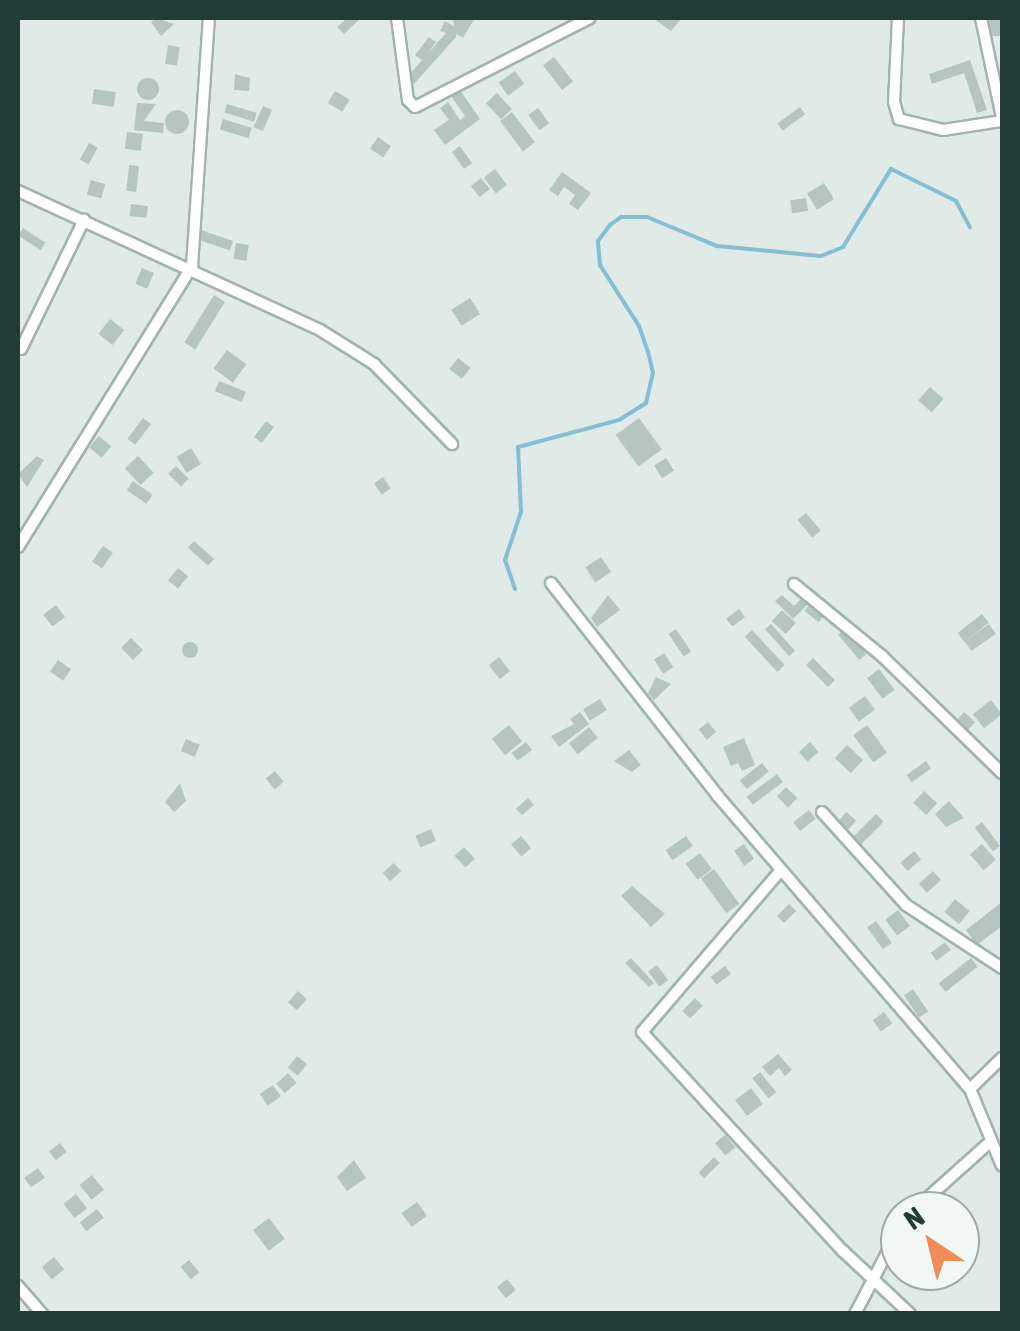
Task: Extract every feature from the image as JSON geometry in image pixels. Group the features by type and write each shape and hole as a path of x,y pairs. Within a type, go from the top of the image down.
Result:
{"street":[{"path":"18,547 192,266 208,18"},
{"path":"397,18 408,100 415,106 590,18"},
{"path":"898,18 894,102 900,119 943,130 1002,120 981,18"},
{"path":"18,191 192,266 374,364 452,444"},
{"path":"20,349 84,220"},
{"path":"551,582 781,870 970,1089 1002,1166"},
{"path":"794,584 882,656 1002,774"},
{"path":"822,812 906,904 1002,968"},
{"path":"781,870 642,1032 843,1251 874,1274 910,1314"},
{"path":"970,1089 1002,1058"},
{"path":"935,1191 990,1142"},
{"path":"855,1314 880,1263"},
{"path":"18,1286 42,1314"}],"building":[{"path":"157,18 174,24 161,36 151,22"},
{"path":"347,18 361,18 344,34 337,27"},
{"path":"453,18 475,18 463,38 455,33"},
{"path":"653,18 676,18 680,20 671,31"},
{"path":"989,18 1002,18 1002,36 989,36"},
{"path":"445,21 455,27 456,37 414,84 407,77 422,60 415,55 429,37 436,42 428,53 446,33 440,31"},
{"path":"168,45 180,47 177,66 165,64"},
{"path":"554,57 573,81 562,90 543,66"},
{"path":"970,60 987,110 977,113 964,73 932,84 929,74"},
{"path":"515,71 524,84 508,96 499,82"},
{"path":"235,74 250,78 249,91 234,90"},
{"path":"148,78 159,89 148,100 137,89"},
{"path":"94,89 116,92 114,107 92,104"},
{"path":"460,90 480,119 445,145 434,130 449,120 440,108 448,102 460,120 465,116 451,96"},
{"path":"335,91 350,100 342,112 328,103"},
{"path":"497,93 512,109 501,119 486,103"},
{"path":"137,103 156,104 144,121 164,123 163,133 134,130"},
{"path":"227,104 257,113 254,122 224,113"},
{"path":"263,106 272,110 263,131 254,127"},
{"path":"800,107 805,114 783,131 777,123"},
{"path":"538,108 549,123 539,130 528,115"},
{"path":"177,110 186,113 186,131 177,134 168,131 165,122 168,113"},
{"path":"512,112 535,142 523,151 500,121"},
{"path":"223,119 252,128 248,138 220,130"},
{"path":"127,132 143,134 141,151 125,149"},
{"path":"378,137 391,146 383,158 370,148"},
{"path":"89,143 98,148 89,164 80,160"},
{"path":"460,146 472,163 464,169 452,152"},
{"path":"129,165 139,166 136,192 126,191"},
{"path":"495,169 507,185 496,193 484,177"},
{"path":"562,172 591,193 578,210 569,204 575,195 564,187 558,196 549,190"},
{"path":"481,178 490,189 480,197 471,186"},
{"path":"91,180 105,184 101,199 87,194"},
{"path":"824,183 834,199 817,210 807,194"},
{"path":"806,198 808,211 792,213 790,201"},
{"path":"131,204 148,206 146,218 130,216"},
{"path":"23,228 46,243 41,250 18,236"},
{"path":"201,230 233,241 230,251 198,239"},
{"path":"236,243 249,245 246,261 233,259"},
{"path":"142,268 154,273 147,289 135,284"},
{"path":"214,295 225,302 195,349 184,342"},
{"path":"470,298 480,314 461,326 451,310"},
{"path":"110,319 124,330 112,345 98,334"},
{"path":"227,350 246,364 233,383 213,369"},
{"path":"458,358 471,368 462,379 449,369"},
{"path":"219,381 246,392 242,402 215,391"},
{"path":"930,387 944,399 932,412 918,401"},
{"path":"143,418 151,424 135,445 127,439"},
{"path":"639,418 662,450 638,467 616,435"},
{"path":"266,421 274,427 262,443 254,437"},
{"path":"99,436 111,446 102,458 89,447"},
{"path":"191,448 201,464 187,473 177,457"},
{"path":"37,456 44,460 27,487 18,474"},
{"path":"138,456 154,473 141,485 125,468"},
{"path":"666,458 674,471 662,478 654,465"},
{"path":"176,466 189,479 181,487 168,474"},
{"path":"383,477 391,489 382,495 374,483"},
{"path":"133,481 153,495 146,504 127,490"},
{"path":"806,513 821,531 812,538 798,520"},
{"path":"194,541 214,559 208,566 188,548"},
{"path":"103,546 113,553 102,568 92,562"},
{"path":"601,557 611,572 595,583 585,568"},
{"path":"178,568 188,576 178,589 168,580"},
{"path":"608,595 620,610 597,627 591,618"},
{"path":"782,595 794,606 804,596 810,602 793,619 775,601"},
{"path":"810,604 824,615 819,622 804,611"},
{"path":"56,605 65,617 52,627 43,615"},
{"path":"739,609 745,617 732,627 726,619"},
{"path":"782,610 796,623 786,634 772,621"},
{"path":"982,614 989,623 964,642 958,633"},
{"path":"771,624 795,651 789,656 765,629"},
{"path":"989,624 996,634 971,651 964,641"},
{"path":"676,629 691,651 684,656 669,634"},
{"path":"845,629 866,654 859,660 838,635"},
{"path":"752,630 785,665 777,672 745,637"},
{"path":"131,638 143,650 133,660 121,648"},
{"path":"190,642 198,650 190,658 182,650"},
{"path":"664,653 673,667 663,674 654,660"},
{"path":"499,657 510,671 500,679 489,665"},
{"path":"813,658 835,680 828,687 806,665"},
{"path":"58,660 71,669 63,681 50,671"},
{"path":"879,669 895,690 883,699 867,678"},
{"path":"656,677 671,684 654,700 648,693"},
{"path":"865,696 875,710 859,722 849,708"},
{"path":"600,699 607,710 590,721 583,710"},
{"path":"991,700 1002,714 984,728 973,714"},
{"path":"580,712 589,724 559,747 551,736 574,724 570,719"},
{"path":"964,712 975,722 968,730 957,720"},
{"path":"708,722 716,732 707,740 699,730"},
{"path":"509,725 522,741 505,755 492,739"},
{"path":"867,725 887,753 873,762 853,735"},
{"path":"589,727 598,738 578,754 569,743"},
{"path":"744,738 755,765 742,771 738,763 731,766 723,747"},
{"path":"186,739 200,745 195,757 181,751"},
{"path":"526,742 532,750 518,761 512,753"},
{"path":"810,742 819,752 808,762 799,752"},
{"path":"847,745 863,760 851,773 835,758"},
{"path":"629,750 641,765 632,772 614,761"},
{"path":"926,761 931,768 912,782 907,775"},
{"path":"762,763 769,772 747,789 740,780"},
{"path":"275,771 284,782 274,789 266,779"},
{"path":"777,774 783,782 753,805 747,797"},
{"path":"180,783 186,801 174,812 165,802"},
{"path":"786,787 797,798 788,808 777,796"},
{"path":"924,791 937,803 926,815 913,803"},
{"path":"528,798 534,805 522,815 516,808"},
{"path":"949,801 964,818 946,827 935,814"},
{"path":"809,810 816,819 800,831 793,822"},
{"path":"846,812 856,820 847,832 837,824"},
{"path":"876,814 884,822 860,846 852,838"},
{"path":"982,822 1000,846 993,851 975,827"},
{"path":"431,829 436,841 420,848 415,836"},
{"path":"521,836 531,848 521,857 511,844"},
{"path":"686,836 693,846 672,860 666,850"},
{"path":"744,844 754,859 744,866 734,851"},
{"path":"982,844 996,860 984,870 970,854"},
{"path":"464,847 475,859 465,868 454,856"},
{"path":"914,851 921,859 908,871 900,863"},
{"path":"700,853 712,869 698,880 686,864"},
{"path":"394,863 401,871 390,881 383,873"},
{"path":"714,869 739,904 726,913 701,878"},
{"path":"933,871 941,880 927,893 919,884"},
{"path":"632,886 665,914 651,927 621,896"},
{"path":"955,899 970,911 959,924 944,912"},
{"path":"1002,902 1002,926 977,945 966,930"},
{"path":"789,904 796,911 784,923 777,916"},
{"path":"898,910 910,926 897,936 885,920"},
{"path":"876,921 892,943 883,949 867,927"},
{"path":"945,942 951,950 937,961 931,953"},
{"path":"631,958 654,983 649,987 625,963"},
{"path":"971,958 978,967 945,992 939,983"},
{"path":"657,965 668,980 659,987 648,971"},
{"path":"725,966 731,974 717,985 711,977"},
{"path":"913,989 928,1011 919,1018 904,995"},
{"path":"298,991 307,999 297,1010 288,1002"},
{"path":"695,998 703,1006 690,1019 682,1011"},
{"path":"884,1012 892,1023 881,1032 873,1020"},
{"path":"778,1054 792,1070 785,1076 779,1068 770,1076 762,1067"},
{"path":"297,1056 307,1064 298,1076 288,1068"},
{"path":"760,1072 776,1092 769,1098 752,1078"},
{"path":"288,1073 297,1083 285,1093 276,1084"},
{"path":"273,1085 281,1097 268,1106 260,1094"},
{"path":"751,1088 763,1104 747,1116 735,1100"},
{"path":"725,1135 735,1147 725,1156 715,1143"},
{"path":"60,1143 67,1152 56,1160 49,1152"},
{"path":"714,1157 720,1163 704,1178 698,1173"},
{"path":"354,1160 366,1178 347,1191 337,1177"},
{"path":"38,1168 45,1178 31,1188 24,1178"},
{"path":"92,1175 104,1190 92,1200 80,1185"},
{"path":"76,1194 87,1208 74,1218 63,1204"},
{"path":"417,1202 427,1216 412,1227 402,1213"},
{"path":"97,1209 104,1218 86,1231 80,1223"},
{"path":"269,1218 285,1239 269,1251 253,1230"},
{"path":"54,1257 64,1269 52,1280 42,1267"},
{"path":"189,1260 199,1272 191,1279 181,1267"},
{"path":"507,1279 516,1290 506,1298 497,1287"}],"waterway":[{"path":"515,589 505,560 521,512 518,447 619,420 646,403 653,373 648,352 639,326 600,265 598,241 610,225 621,217 647,217 717,246 821,256 843,247 891,169 956,201 970,227"}]}
